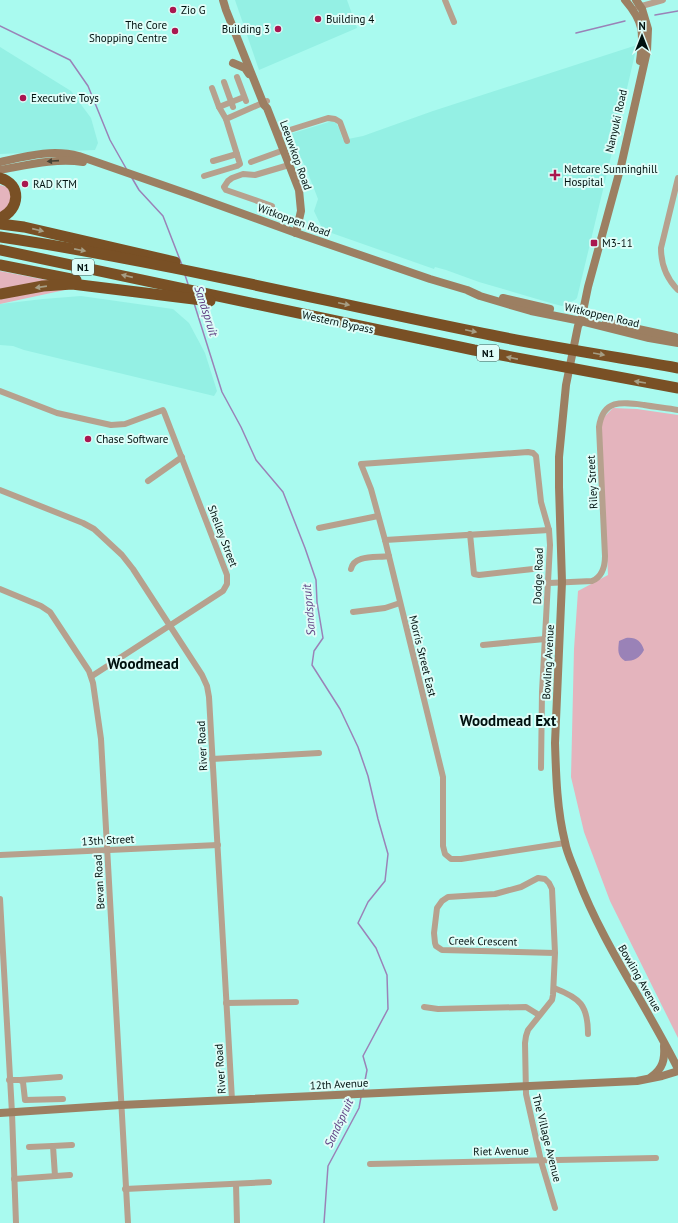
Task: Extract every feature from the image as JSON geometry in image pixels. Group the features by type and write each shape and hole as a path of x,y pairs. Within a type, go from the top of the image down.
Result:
{"highway":[{"path":"0,178 10,183 16,194 13,209 0,218"},
{"path":"0,224 24,227 160,262"},
{"name":"N1","path":"0,237 160,262"},
{"name":"N1","path":"0,250 120,275 165,290"},
{"name":"Western Bypass","path":"160,262 271,284 305,296 478,333 678,368"},
{"path":"0,265 122,290"},
{"path":"0,294 44,286 72,284 122,290 165,290"},
{"name":"Western Bypass","path":"165,290 298,313 474,350 678,388"}],"main road":[{"name":"Nanyuki Road","path":"579,322 593,251 610,195 639,67 642,45 640,20 636,5 626,0"},
{"name":"Leeuwkop Road","path":"224,1 226,10 258,90 266,104"},
{"name":"Leeuwkop Road","path":"224,1 239,28 299,190 301,204 296,233"},
{"path":"233,63 245,68 258,90"},
{"name":"Witkoppen Road","path":"0,162 19,157 56,153 79,156 480,296 519,308 649,338 678,343"},
{"name":"Witkoppen Road","path":"0,170 35,163 61,160 106,166"},
{"name":"Witkoppen Road","path":"579,322 678,338"},
{"name":"Bowling Avenue","path":"579,322 566,385 559,457 562,582 556,750 560,814 565,843 597,923 664,1040 678,1070"},
{"path":"649,1079 659,1071 665,1058 664,1040"},
{"name":"12th Avenue","path":"0,1113 121,1105 637,1081 678,1070"}],"street":[{"path":"445,0 454,22"},
{"path":"636,5 663,0"},
{"path":"220,107 245,99 237,77"},
{"path":"224,82 232,104"},
{"path":"204,176 239,166 240,163 226,119 212,88"},
{"path":"226,119 266,104"},
{"path":"277,134 332,118 338,120 342,124 347,140"},
{"path":"251,162 284,150"},
{"path":"213,161 237,154"},
{"path":"272,206 226,190 224,187 232,178 243,174 255,175 290,165"},
{"path":"678,178 661,257 669,280 678,290"},
{"path":"670,212 678,214"},
{"name":"Shelley Street","path":"0,391 57,413 117,426 131,423 163,410 227,576 228,581 223,590 92,676"},
{"name":"Riley Street","path":"549,583 592,581 600,575 605,564 599,427 603,414 612,405 621,402 678,410"},
{"name":"Morris Street East","path":"537,458 535,454 528,452 360,464 371,489 385,540 443,777 443,846 447,857 461,859 565,843"},
{"path":"148,482 182,457"},
{"name":"Dodge Road","path":"537,458 541,502 549,530 549,583 542,692 541,768"},
{"name":"River Road","path":"0,490 84,523 100,533 126,560 202,675 207,686 209,697 218,845 232,1100"},
{"path":"319,528 378,516"},
{"path":"385,540 549,530"},
{"path":"470,534 474,574 479,575 534,569"},
{"path":"350,566 359,559 388,556"},
{"name":"Bevan Road","path":"0,589 41,606 50,612 92,676 101,739 127,1221"},
{"path":"353,612 385,608 400,603"},
{"path":"483,645 545,639"},
{"path":"212,759 319,753"},
{"name":"13th Street","path":"0,855 218,845"},
{"name":"Creek Crescent","path":"552,889 547,880 538,878 521,887 495,894 448,897 442,901 437,908 433,938 436,946 442,950 555,953"},
{"name":"The Village Avenue","path":"552,889 555,953 554,988 552,1000 538,1016 528,1030 526,1036 525,1086 541,1160 555,1208"},
{"path":"0,899 3,1039 10,1080 16,1223"},
{"path":"554,988 572,996 579,1002 586,1012 588,1034"},
{"path":"226,1003 296,1002"},
{"path":"424,1007 438,1009 523,1008 538,1016"},
{"path":"10,1080 60,1077"},
{"path":"20,1080 22,1082 26,1100 63,1099"},
{"path":"29,1146 72,1145"},
{"path":"53,1146 55,1176"},
{"name":"Riet Avenue","path":"370,1164 656,1158"},
{"path":"14,1179 70,1175"},
{"path":"125,1189 269,1182"},
{"path":"236,1184 237,1223"}],"shaded area":[{"path":"235,0 347,0 357,28 259,70"},
{"path":"637,45 622,110 618,119 613,148 577,298 575,300 562,306 554,304 479,282 446,270 435,267 434,269 323,230 314,211 318,199 308,173 301,158 296,160 287,143 287,138 290,134 332,121 336,123 339,128 343,140 363,136 433,111"},
{"path":"0,47 71,91 91,118 98,143 95,150 0,154"},
{"path":"0,185 7,187 13,198 0,217"},
{"path":"0,271 52,281 0,289"},
{"path":"74,288 0,304 0,296 33,291"},
{"path":"81,296 173,309 189,323 205,353 217,391 214,396 24,350 13,346 0,345 0,304"},
{"path":"613,408 637,409 678,415 678,1038 610,901 584,832 571,777 574,649 578,591 608,575 601,420"},
{"path":"626,638 638,640 644,650 639,657 634,660 625,661 619,655 619,641"}],"waterway":[{"path":"655,15 678,11"},
{"path":"576,33 625,21"},
{"name":"Sandspruit","path":"0,26 70,60 88,86 110,140 127,170"},
{"name":"Sandspruit","path":"132,178 139,190 163,216 182,265"},
{"name":"Sandspruit","path":"185,275 188,284"},
{"name":"Sandspruit","path":"194,303 222,392 241,427 256,460 283,492 305,548 316,580 317,602 323,638 314,651 312,665 340,709 358,747 368,776 388,854 385,881 368,902 358,923 376,948 387,975 388,1009 363,1056 367,1070 363,1091"},
{"name":"Sandspruit","path":"324,1223 328,1166 359,1108 361,1097"}],"place":[{"name":"Zio G","path":"173,10"},
{"name":"Building 4","path":"318,19"},
{"name":"Building 3","path":"278,29"},
{"name":"The Core Shopping Centre","path":"175,31"},
{"name":"Executive Toys","path":"23,98"},
{"name":"Netcare Sunninghill Hospital","path":"555,175"},
{"name":"RAD KTM","path":"25,184"},
{"name":"M3-11","path":"594,243"},
{"name":"Chase Software","path":"88,439"}],"district":[{"name":"Woodmead","path":"143,664"},
{"name":"Woodmead Ext","path":"508,721"}]}
